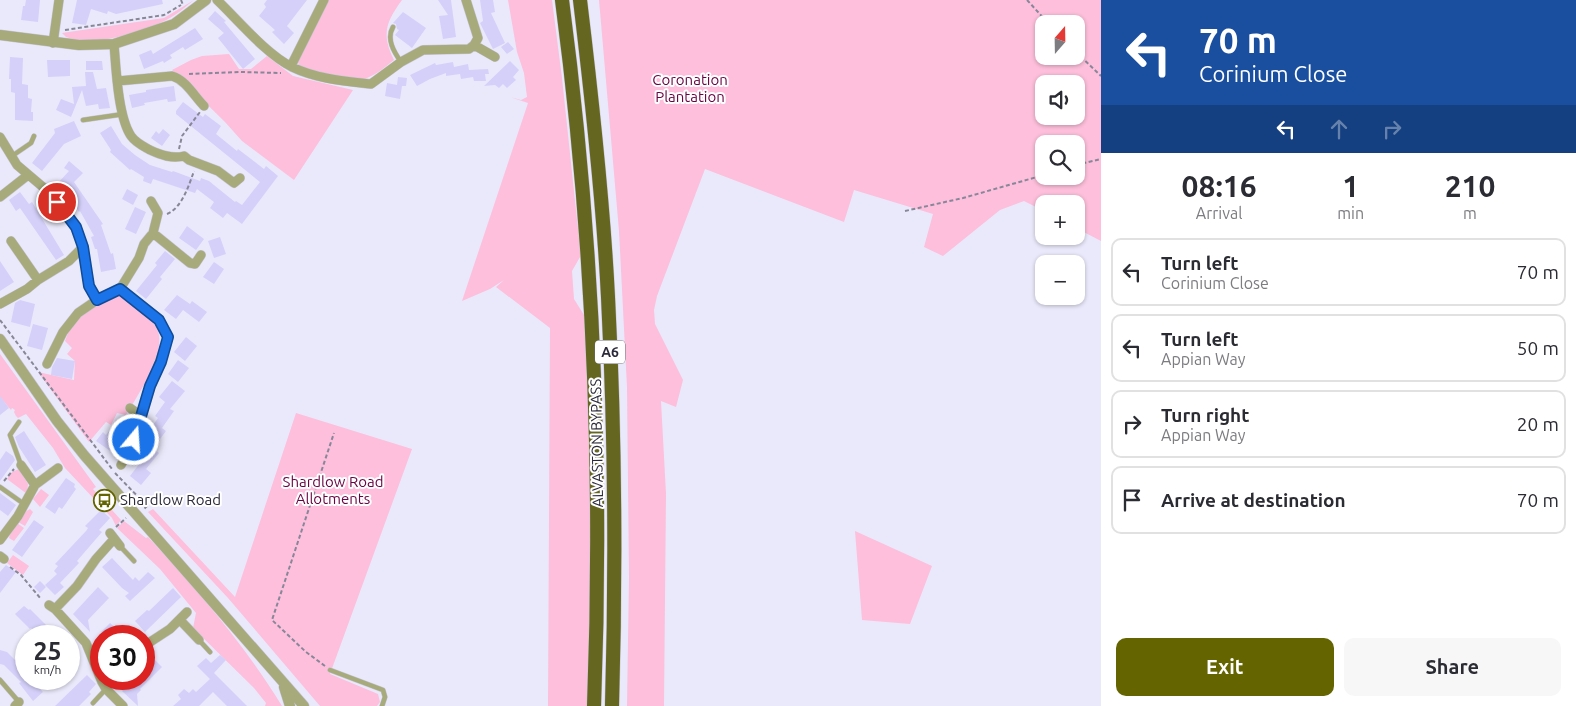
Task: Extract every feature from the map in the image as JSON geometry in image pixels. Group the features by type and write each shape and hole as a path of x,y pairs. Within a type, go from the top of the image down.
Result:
{"highway":[{"name":"ALVASTON BYPASS","path":"562,0 574,98 590,305 597,519 594,706"},
{"name":"ALVASTON BYPASS","path":"580,0 593,112 608,296 615,498 612,706"}],"street":[{"path":"52,42 59,0"},
{"path":"218,0 272,53 293,67 332,80 371,84 401,62 423,50 469,49 474,45 478,38 466,0"},
{"path":"293,67 324,0"},
{"path":"0,35 79,45 114,44 174,24 203,1"},
{"path":"114,44 120,100 132,138 159,154 184,156 218,171 234,183 240,178"},
{"path":"474,45 495,57"},
{"path":"118,80 172,76 184,82 204,106"},
{"path":"0,137 12,156 28,175 50,193 76,227 83,247 89,286 97,300"},
{"path":"0,197 28,175"},
{"path":"47,364 63,332 78,313 97,300 120,289 139,258 144,244 153,233 157,216 151,200"},
{"path":"153,233 190,263 195,264 202,255"},
{"path":"12,241 38,280"},
{"path":"0,304 27,289 69,261 83,247"},
{"path":"120,289 159,320 168,337 131,449 121,466"},
{"path":"0,340 84,455 304,706"},
{"path":"130,408 141,416"},
{"path":"21,465 35,485"},
{"path":"0,540 25,505 35,485 58,468"},
{"path":"90,651 86,643 52,607 77,586 96,559 115,539"},
{"path":"155,639 170,629 187,612"},
{"path":"180,620 199,640"},
{"path":"283,683 290,706"},
{"path":"107,690 123,706"}],"lane":[{"path":"393,27 390,39 401,62"},
{"path":"83,120 124,114"},
{"path":"12,156 31,143 34,136"},
{"path":"19,422 10,435 21,465"},
{"path":"0,487 25,505"},
{"path":"115,539 134,561"},
{"path":"199,640 210,652"},
{"path":"330,670 383,690 385,697 382,706"},
{"path":"0,680 17,704"},
{"path":"93,703 105,690"}],"path":[{"path":"1027,0 1041,15"},
{"path":"55,31 161,16 183,4"},
{"path":"1085,61 1101,76"},
{"path":"172,76 240,72 290,73 293,67"},
{"path":"180,157 179,151 182,136 204,106"},
{"path":"1085,163 1101,159"},
{"path":"157,216 174,211 189,185 196,162"},
{"path":"904,211 963,198 1035,177"},
{"path":"0,320 103,459 147,506 135,514 115,539"},
{"path":"330,670 306,652 272,620 334,433"},
{"path":"0,487 11,471 21,465"},
{"path":"2,558 52,607"}],"green space":[{"path":"194,0 166,20 128,35 88,41 66,37 62,33 164,18"},
{"path":"325,0 402,0 392,15 387,28 388,43 394,60 381,70 367,78 361,79 334,76 301,67 298,63 298,58"},
{"path":"508,0 552,0 562,78 580,248 580,257 572,271 574,299 584,315 589,426 592,577 587,706 548,706 550,328 496,287 504,280 490,289 462,301 528,103 510,97 521,100 527,97 524,73 517,52"},
{"name":"Coronation Plantation","path":"599,0 1101,0 1101,241 1085,233 1085,195 1035,195 1035,206 1024,201 1000,210 943,256 924,247 933,214 854,190 844,222 705,169 657,296 654,310 655,324 683,380 676,407 661,401 666,494 664,706 627,706 629,577 627,387 619,231"},
{"path":"229,54 239,69 251,69 267,56 293,76 353,90 294,180 242,141 172,70 202,56"},
{"path":"119,294 153,322 159,336 159,347 156,360 144,385 126,415 117,413 111,425 106,422 89,442 38,372 74,380 75,361 67,354 72,348 65,341 71,325 79,316"},
{"path":"0,354 96,487 93,489 121,520 116,526 112,518 65,468 53,448 26,414 18,418 14,412 15,410 12,408 11,410 0,397"},
{"name":"Shardlow Road Allotments","path":"296,413 412,449 330,674 378,694 380,702 377,706 320,706 228,598 148,512 153,509 235,597"},
{"path":"19,469 28,484 27,494 7,479 12,472"},
{"path":"41,489 49,495 40,507 33,499"},
{"path":"30,509 33,512 25,526 18,522 25,512"},
{"path":"124,521 146,538 148,537 202,598 252,661 282,706 265,706 266,703 254,688 193,628 196,613 160,569 117,528"},
{"path":"17,523 24,528 14,541 9,538 11,531"},
{"path":"855,531 932,566 910,624 862,620"},
{"path":"13,555 29,566 23,575 7,563"}],"building":[{"path":"26,0 40,0 38,22 21,20"},
{"path":"77,0 162,0 163,4 116,14 108,11 107,14 91,9 86,25 72,23"},
{"path":"267,0 307,0 287,26 294,33 284,44 272,32 275,30 259,16 266,7 264,4"},
{"path":"438,0 451,0 456,37 443,39 439,16 448,15"},
{"path":"480,0 493,0 495,12 491,13 505,43 493,49 480,23 483,21"},
{"path":"215,11 226,21 224,22 255,59 243,69 218,38 224,33 208,19"},
{"path":"403,12 426,28 412,48 395,35 399,30 396,24 393,23"},
{"path":"195,28 203,39 185,50 183,47 170,55 172,58 164,63 163,61 144,69 139,55 151,50 153,54"},
{"path":"508,42 514,49 507,54 501,47"},
{"path":"10,57 23,58 22,84 28,85 28,98 32,99 31,112 33,112 33,121 15,120 15,93 11,92 11,79 9,79"},
{"path":"47,60 70,60 70,76 48,77"},
{"path":"86,61 102,61 103,70 86,70"},
{"path":"510,61 519,70 513,77 516,80 507,88 503,84 499,88 495,85 484,86"},
{"path":"453,62 454,67 468,64 469,70 488,69 489,74 485,74 486,81 474,81 473,77 461,79 460,74 446,76 446,73 417,86 410,75 435,63 436,65"},
{"path":"85,72 93,72 97,89 106,88 110,108 99,109 98,104 86,106 82,90 71,117 56,110 61,99 74,104 72,87 86,86"},
{"path":"398,77 407,78 406,86 402,86 400,99 385,96 387,83 397,85"},
{"path":"174,86 176,101 168,102 167,99 144,103 145,105 132,108 129,95 146,92 146,90"},
{"path":"183,102 203,117 205,114 221,126 216,134 237,151 238,149 264,169 266,166 278,176 242,224 227,213 223,218 210,208 214,202 197,189 195,193 153,179 151,184 143,181 144,177 130,170 110,152 111,150 100,133 111,126 122,144 150,165 200,181 201,178 209,181 235,202 242,205 260,182 176,114 176,111"},
{"path":"74,121 81,136 64,144 42,171 32,163 55,133 54,129"},
{"path":"163,129 170,135 162,146 151,138 156,131 159,134"},
{"path":"69,161 83,173 74,182 103,224 101,225 111,254 113,253 116,269 101,272 97,249 95,249 91,237 94,236 80,211 72,202 74,201 58,183 69,171 64,168"},
{"path":"127,189 138,195 133,205 122,199"},
{"path":"20,192 29,204 32,202 64,255 56,260 20,208 16,211 9,200"},
{"path":"135,207 146,212 136,234 125,229"},
{"path":"187,226 204,239 196,250 179,238"},
{"path":"220,237 226,254 214,258 208,241"},
{"path":"165,251 175,259 160,277 162,279 146,299 136,291 157,265 155,263"},
{"path":"0,261 14,282 0,291"},
{"path":"214,262 224,269 214,284 203,277"},
{"path":"177,295 190,304 192,301 207,312 199,322 183,310 176,319 164,310"},
{"path":"20,300 35,304 30,327 11,322 15,303"},
{"path":"33,324 48,328 42,350 27,346"},
{"path":"186,337 197,346 185,361 174,352"},
{"path":"57,358 75,361 72,379 51,375 52,367"},
{"path":"178,360 189,368 178,382 168,374"},
{"path":"172,381 185,391 170,409 174,411 162,428 166,431 157,443 146,435 158,418 155,416 165,402 159,397"},
{"path":"0,396 9,408 0,415"},
{"path":"115,424 127,434 119,445 122,447 116,455 96,441 103,432 106,435"},
{"path":"24,431 46,465 35,472 15,437"},
{"path":"149,445 159,453 146,469 151,473 141,485 130,476 143,459 140,457"},
{"path":"6,451 15,460 0,481 0,460"},
{"path":"66,478 75,484 74,487 76,489 62,509 59,507 55,514 45,507"},
{"path":"0,493 16,505 8,516 0,510"},
{"path":"101,510 110,518 99,530 102,532 77,561 79,563 60,583 64,587 55,595 45,585 57,574 54,571 58,566 55,564 86,531 88,528 85,526"},
{"path":"34,520 44,527 22,557 12,550"},
{"path":"112,558 133,580 135,577 139,581 148,572 155,578 130,601 125,596 129,593 102,567"},
{"path":"6,565 16,572 0,593 0,572"},
{"path":"40,581 46,587 40,593 34,587"},
{"path":"98,587 109,598 88,620 90,632 73,614"},
{"path":"173,588 181,597 152,625 139,625 135,621 147,610 149,611"},
{"path":"24,606 30,609 46,625 26,625 15,614"},
{"path":"0,650 7,652 15,660 15,676 4,665 0,664"},
{"path":"220,655 226,660 214,673 247,706 227,706 213,692 199,706 173,706 181,699 178,695 184,689 189,693 193,689 196,692 210,679 197,666 206,658 211,663"},
{"path":"155,660 162,667 155,674"},
{"path":"87,675 90,678 91,690 89,692 91,694 79,706 55,706 72,690 80,690 80,682"},
{"path":"24,690 41,690 43,692 33,701"},
{"path":"141,690 137,694 138,706 122,691"}],"place":[{"name":"Shardlow Road","path":"104,500"}],"route":[{"path":"57,202 76,227 83,247 89,286 97,300 120,289 159,320 168,337 161,362 150,386 134,440"}]}
